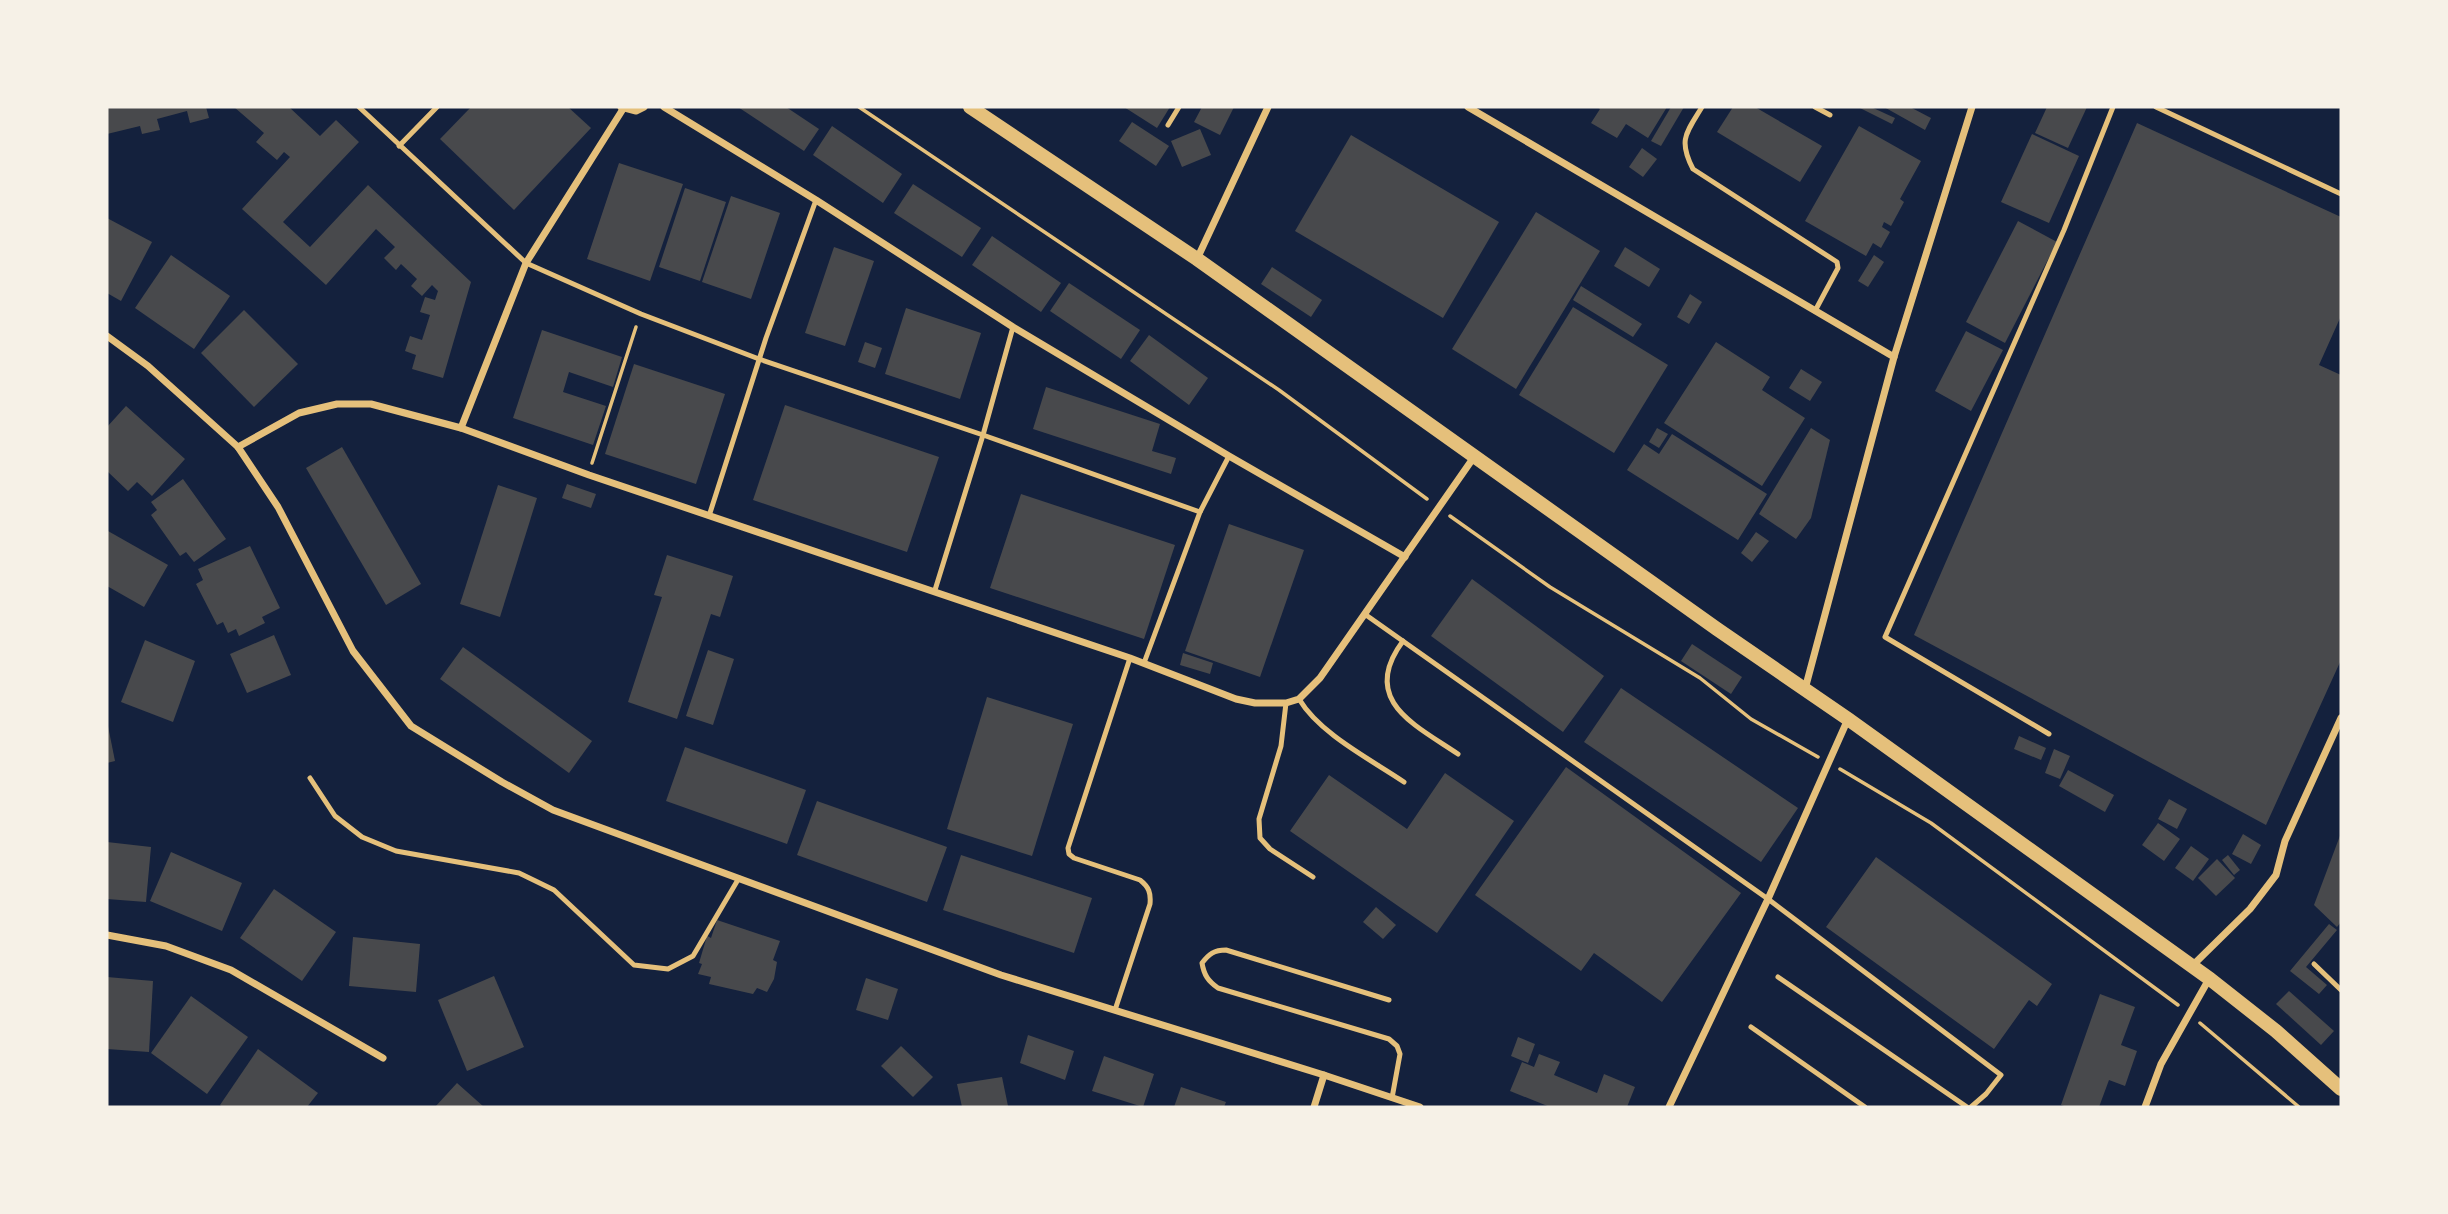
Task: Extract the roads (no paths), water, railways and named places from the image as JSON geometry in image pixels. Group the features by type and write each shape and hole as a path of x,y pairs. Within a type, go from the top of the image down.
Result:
{"main road":[{"path":"970,107 1197,259 1848,719 2210,979 2276,1031 2341,1089"}],"street":[{"path":"461,428 526,263 621,108 636,111 644,107"},
{"path":"664,107 816,200 1013,327 1405,557"},
{"path":"1197,259 1268,107"},
{"path":"1468,107 1894,357"},
{"path":"1805,689 1894,357 1972,107"},
{"path":"107,336 148,366 238,447 278,507 352,651 411,726 502,782 553,810 1001,975 1420,1107"},
{"path":"238,447 299,413 337,404 371,404 461,428 589,475 935,590 1144,663 1236,699 1255,703 1286,703 1299,699 1320,678 1474,457"},
{"path":"2192,966 2250,909 2276,875 2285,841 2341,718"},
{"path":"1669,1107 1768,900 1848,719"},
{"path":"107,936 166,946 231,971 383,1058"},
{"path":"2144,1107 2161,1064 2210,979"},
{"path":"1314,1107 1324,1075"}],"lane":[{"path":"359,107 526,263 640,314 759,359 1200,512"},
{"path":"399,146 437,107"},
{"path":"1168,125 1179,107"},
{"path":"1702,107 1684,136 1684,152 1693,169 1837,262 1838,268 1815,311"},
{"path":"1815,107 1830,115"},
{"path":"2049,734 1885,637 2064,230 2113,107"},
{"path":"2156,107 2341,194"},
{"path":"709,516 759,359 816,200"},
{"path":"935,590 1013,327"},
{"path":"1144,663 1200,512 1229,456"},
{"path":"1366,615 1768,900 2001,1075 1986,1094 1969,1107 1779,977"},
{"path":"1403,641 1391,656 1388,670 1387,692 1391,701 1410,722 1458,754"},
{"path":"1115,1010 1151,895 1140,880 1074,858 1069,854 1068,848 1130,658"},
{"path":"1299,699 1307,713 1328,730 1404,782"},
{"path":"1286,703 1281,746 1259,819 1261,838 1270,849 1313,877"},
{"path":"310,778 335,816 362,837 396,851 519,873 554,890 634,965 668,969 693,956 739,878"},
{"path":"1390,1000 1226,950 1216,950 1202,963 1209,982 1218,988 1390,1039 1400,1054 1392,1098"},
{"path":"2314,964 2341,990"},
{"path":"1751,1027 1866,1107"}]}
